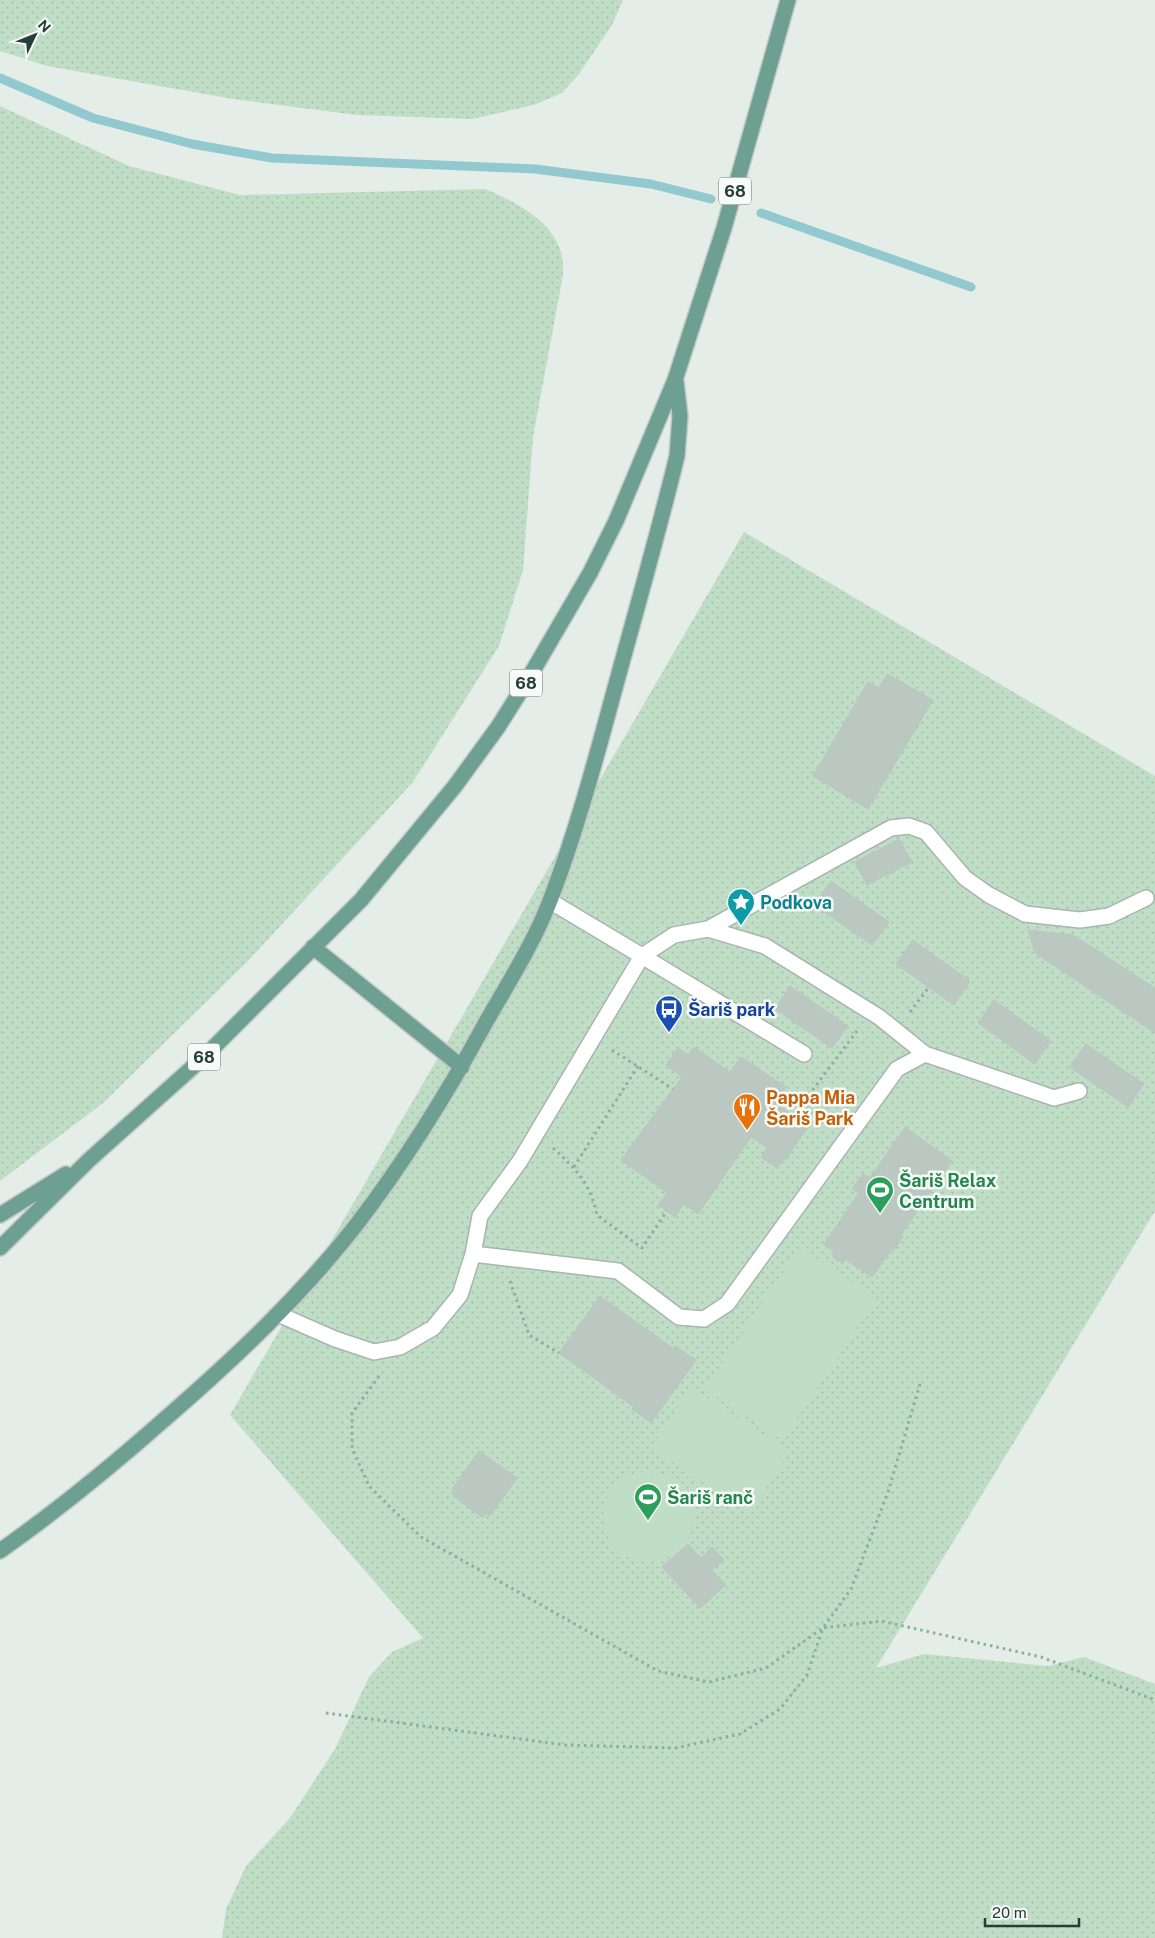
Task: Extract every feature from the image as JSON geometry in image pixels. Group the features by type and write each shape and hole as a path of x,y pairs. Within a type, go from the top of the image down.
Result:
{"main road":[{"name":"68","path":"0,1248 89,1160 204,1057 360,900 455,786 498,727 590,573 616,521 675,380 724,228 788,0"},
{"path":"0,1551 40,1523 123,1456 208,1381 278,1314 322,1266 358,1222 428,1122 462,1067 534,936 550,901 597,754 675,465 680,416 675,380"},
{"path":"313,947 462,1067"},
{"name":"68","path":"0,1215 89,1160"}],"lane":[{"path":"278,1314 335,1339 374,1352 400,1347 433,1328 460,1295 473,1254 480,1216 520,1161 642,956 674,935 708,929 891,828 909,826 926,832 965,878 989,895 1025,914 1080,920 1109,916 1146,898"},
{"path":"550,901 804,1054"},
{"path":"708,929 765,946 879,1017 925,1054 1054,1098 1079,1091"},
{"path":"473,1254 618,1271 679,1317 704,1319 727,1304 897,1069 925,1054"}],"path":[{"path":"793,1116 867,1017 906,1016 929,987"},
{"path":"593,1039 673,1088"},
{"path":"574,1167 638,1066"},
{"path":"537,1133 574,1167 587,1185 593,1199 596,1215 642,1248 666,1211"},
{"path":"501,1257 529,1336 559,1353"},
{"path":"400,1347 352,1413 352,1448 369,1486 421,1537 658,1671 709,1682 766,1668 824,1628 882,1621 1041,1657 1155,1700"},
{"path":"326,1712 566,1745 675,1748 740,1734 780,1708 807,1675 824,1628 854,1580 888,1492 920,1384"}],"green space":[{"path":"0,0 623,0 612,25 579,74 562,93 534,105 472,119 357,115 233,99 47,66 0,51"},
{"path":"0,106 129,166 240,195 485,189 519,205 549,230 561,252 563,275 533,437 523,570 499,646 413,782 247,962 103,1103 0,1181"},
{"name":"Šariš park","path":"744,532 1155,776 1155,1211 876,1668 924,1654 1048,1666 1084,1657 1155,1684 1155,1938 222,1938 226,1909 246,1866 290,1818 335,1749 369,1677 392,1652 423,1638 230,1415"},
{"path":"800,1247 877,1299 782,1440 705,1389"},
{"path":"691,1387 790,1452 750,1513 651,1448"},
{"name":"Šariš ranč","path":"648,1472 665,1475 680,1485 690,1500 693,1517 690,1534 680,1549 665,1559 648,1562 631,1559 616,1549 606,1534 603,1517 606,1500 616,1485 631,1475"}],"building":[{"path":"887,674 933,700 868,809 813,776 868,682 879,688"},
{"path":"899,839 912,862 867,885 855,862"},
{"path":"831,881 889,922 872,945 814,905"},
{"path":"1028,930 1073,935 1155,988 1155,1033 1035,953"},
{"path":"913,940 970,981 954,1005 896,964"},
{"path":"790,986 848,1026 832,1048 775,1009"},
{"path":"994,1000 1051,1041 1035,1064 978,1023"},
{"path":"1086,1044 1144,1084 1128,1107 1070,1067"},
{"name":"Pappa Mia Šariš Park","path":"694,1047 730,1072 741,1057 786,1087 775,1103 809,1126 785,1160 777,1168 761,1157 767,1148 751,1137 698,1214 684,1204 675,1217 658,1205 667,1193 652,1182 707,1106 676,1085 682,1077 666,1065 678,1048 688,1055"},
{"path":"676,1085 707,1106 652,1182 621,1160"},
{"name":"Šariš Relax Centrum","path":"905,1127 952,1161 901,1235 903,1237 872,1277 846,1260 837,1261 833,1257 834,1251 824,1244 859,1193 852,1189 863,1174 870,1178"},
{"path":"600,1296 674,1349 675,1346 696,1360 651,1423 632,1409 634,1407 559,1353"},
{"path":"479,1451 517,1478 490,1516 486,1513 483,1518 453,1496 456,1492 452,1489"},
{"path":"688,1544 701,1558 712,1547 724,1560 712,1570 726,1585 700,1608 662,1567"}],"waterway":[{"path":"0,78 93,118 192,144 272,158 535,169 651,184 711,199"},
{"path":"761,213 971,287"}],"place":[{"name":"Podkova","path":"741,926"},
{"name":"Šariš park","path":"669,1033"},
{"name":"Pappa Mia Šariš Park","path":"747,1131"},
{"name":"Šariš Relax Centrum","path":"880,1214"},
{"name":"Šariš ranč","path":"648,1521"}]}
